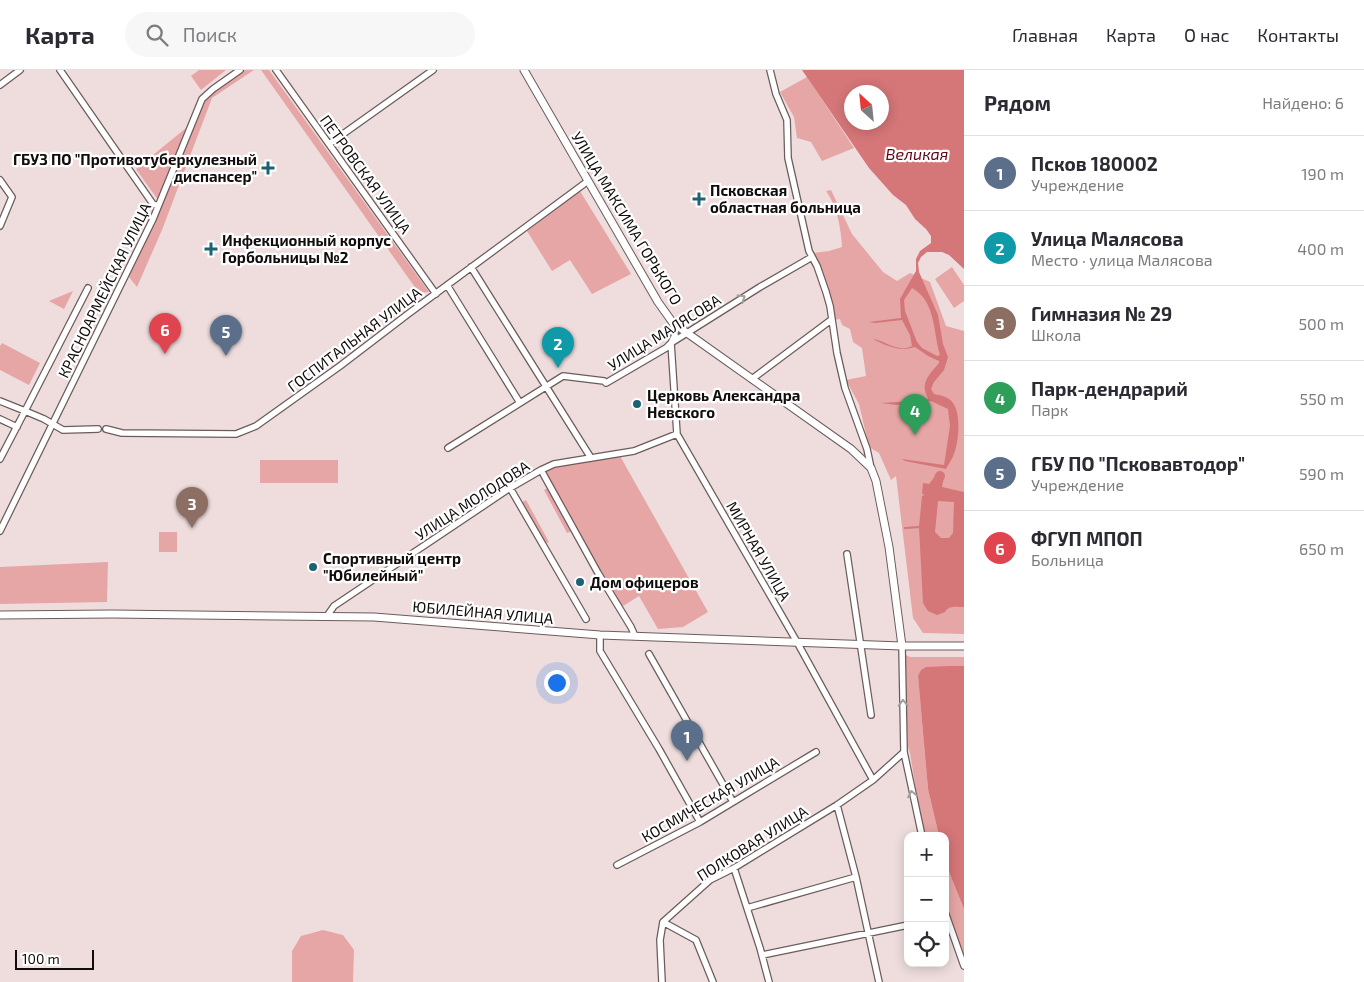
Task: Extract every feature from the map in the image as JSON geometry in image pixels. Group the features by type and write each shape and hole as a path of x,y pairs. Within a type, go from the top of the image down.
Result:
{"main road":[{"name":"УЛИЦА МАКСИМА ГОРЬКОГО","path":"524,70 658,302 674,323 851,449 870,468"},
{"path":"870,468 880,497 889,547 902,646"},
{"name":"ЮБИЛЕЙНАЯ УЛИЦА","path":"0,615 374,616 600,635 902,646 964,646"}],"street":[{"path":"0,85 20,70"},
{"path":"60,70 154,204 158,206"},
{"name":"КРАСНОАРМЕЙСКАЯ УЛИЦА","path":"0,531 123,282 158,206 202,99 240,70"},
{"name":"ПЕТРОВСКАЯ УЛИЦА","path":"276,70 436,294"},
{"path":"328,144 433,70"},
{"path":"770,70 776,94 787,120 788,158 812,257 826,292 837,353 846,388 867,449 870,468"},
{"path":"0,180 12,197 0,226"},
{"name":"ГОСПИТАЛЬНАЯ УЛИЦА","path":"106,429 122,433 236,434 256,426 328,375 588,181"},
{"name":"УЛИЦА МАЛЯСОВА","path":"448,448 563,376 604,381 606,383 666,348 760,287 812,257"},
{"path":"471,267 591,458"},
{"path":"447,285 520,403"},
{"path":"0,460 88,288"},
{"path":"752,379 831,320"},
{"name":"МИРНАЯ УЛИЦА","path":"674,323 676,335 671,343 676,434 797,642 873,780"},
{"path":"0,401 53,424 62,430 98,429"},
{"path":"0,419 16,428"},
{"name":"УЛИЦА МОЛОДОВА","path":"327,616 334,606 510,488 541,470 554,464 634,451 676,434"},
{"path":"541,470 635,636"},
{"path":"510,488 586,619"},
{"path":"847,554 871,715"},
{"path":"600,635 600,651 700,822"},
{"path":"902,646 904,752 921,832"},
{"path":"649,654 733,802"},
{"name":"КОСМИЧЕСКАЯ УЛИЦА","path":"617,865 700,822 816,752"},
{"name":"ПОЛКОВАЯ УЛИЦА","path":"663,922 710,880 734,868 837,805 873,780 904,752"},
{"path":"837,805 856,877 879,982"},
{"path":"734,868 769,982"},
{"path":"747,908 856,877"},
{"path":"662,982 660,940 663,922 696,940 713,982"},
{"path":"948,922 964,966"},
{"path":"762,955 904,926"}],"shaded area":[{"path":"199,70 226,70 201,90 191,76"},
{"path":"245,70 254,70 212,98 162,230 137,287 129,277 205,100 214,91"},
{"path":"261,70 269,70 429,292 419,293"},
{"path":"807,77 854,148 822,161 811,142 797,138 794,117 780,92"},
{"path":"186,128 158,200 136,169"},
{"path":"831,190 852,234 883,272 897,281 910,273 930,282 946,326 964,331 964,634 923,633 913,618 896,476 891,480 879,453 869,447 859,404 846,380 866,376 862,348 853,342 850,329 842,325 840,319 833,320 813,253 842,247 838,218 833,203 826,191"},
{"path":"580,191 631,274 592,294 570,260 552,271 527,231"},
{"path":"952,267 964,285 964,301 954,308 935,279"},
{"path":"73,291 64,309 49,301"},
{"path":"2,343 40,363 29,385 0,370 0,346"},
{"path":"620,456 708,612 683,627 658,629 639,596 623,606 621,604 604,578 546,472 556,467"},
{"path":"260,460 338,460 338,483 260,483"},
{"path":"551,486 575,530 567,533 544,490"},
{"path":"526,500 549,542 543,545 519,504"},
{"path":"159,532 177,532 177,552 159,552"},
{"path":"108,562 107,602 0,604 0,567"},
{"path":"906,655 910,657 964,657 964,666 949,666 918,676 928,789 938,832 925,832 921,820 908,747 904,673"},
{"path":"949,872 964,909 964,958 949,913"},
{"path":"323,930 343,935 354,950 353,982 292,982 292,951 301,936"}],"water":[{"name":"Великая","path":"802,70 964,70 964,269 949,255 942,252 927,252 918,263 919,272 938,315 943,344 948,357 944,370 931,389 934,394 944,396 953,403 958,416 956,445 946,469 902,459 944,465 950,426 948,409 931,401 897,405 881,403 927,400 925,383 939,363 939,361 915,347 898,349 873,339 902,348 912,346 910,335 902,320 869,322 901,318 900,299 916,271 916,259 920,251 931,243 931,236 926,229 915,219 906,205 893,195 869,168","holes":["912,288 920,294 930,309 940,355 937,356 922,348 917,342 905,311 904,300"]},
{"path":"933,479 943,480 942,487 964,492 964,607 951,607 937,615 928,611 923,603 919,527 922,496 924,494 922,494 923,483 929,484","holes":["938,501 954,502 953,533 949,538 941,538 935,532"]},
{"path":"964,666 964,909 949,872 949,832 938,832 928,789 918,676 921,670 926,667"}],"waterway":[{"path":"933,491 940,476"},
{"path":"905,528 920,527"}],"place":[{"name":"ГБУЗ ПО \"Противотуберкулезный диспансер\"","path":"268,168"},
{"name":"Псковская областная больница","path":"699,199"},
{"name":"Инфекционный корпус Горбольницы №2","path":"211,249"},
{"name":"ФГУП МПОП","path":"165,354"},
{"name":"ГБУ ПО \"Псковавтодор\"","path":"226,356"},
{"name":"Улица Малясова","path":"558,368"},
{"name":"Церковь Александра Невского","path":"637,404"},
{"name":"Парк-дендрарий","path":"915,435"},
{"name":"Гимназия № 29","path":"192,528"},
{"name":"Спортивный центр \"Юбилейный\"","path":"313,567"},
{"name":"Дом офицеров","path":"580,582"},
{"name":"Псков 180002","path":"687,761"}]}
